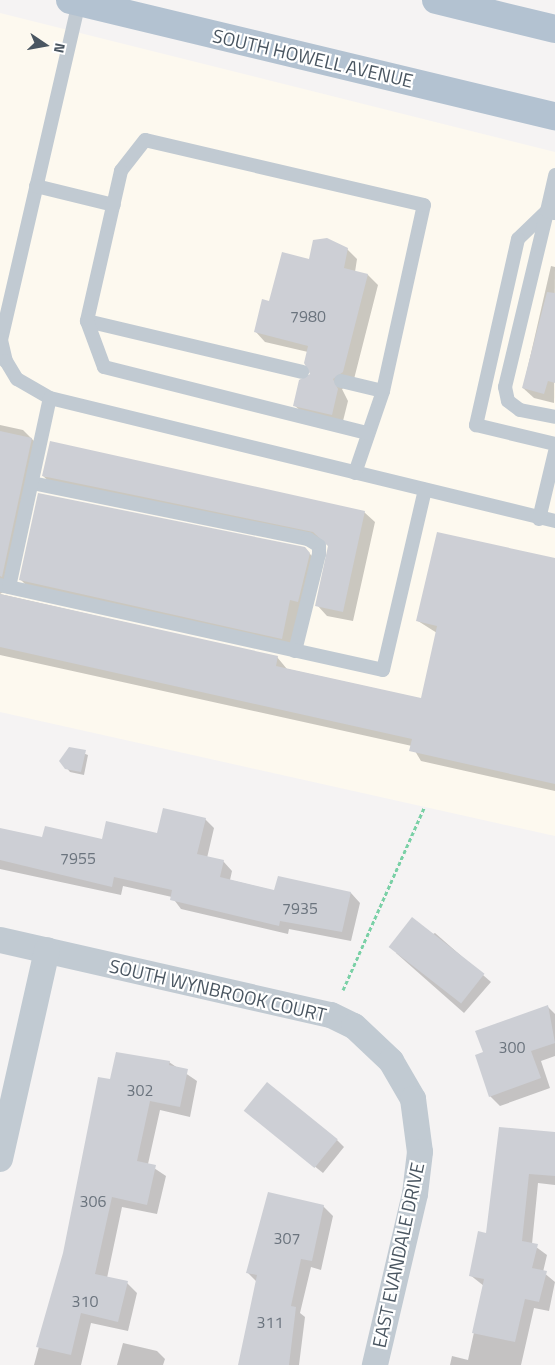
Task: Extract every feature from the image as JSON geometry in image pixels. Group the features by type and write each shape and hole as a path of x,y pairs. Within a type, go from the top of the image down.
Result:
{"main road":[{"path":"436,0 555,29"},
{"name":"SOUTH HOWELL AVENUE","path":"75,1 555,116"}],"street":[{"name":"SOUTH WYNBROOK COURT","path":"0,940 332,1015 374,1042 407,1087"},
{"path":"0,1159 47,950"},
{"name":"EAST EVANDALE DRIVE","path":"375,1365 415,1194 420,1152 418,1121 407,1087"}],"lane":[{"path":"75,1 1,340 6,361 17,379 50,398 555,522"},
{"path":"355,473 366,433 383,391 424,205 145,140 121,171 88,321 104,367 366,433"},
{"path":"555,175 551,212 505,387 508,401 520,410 555,417"},
{"path":"36,186 114,205"},
{"path":"551,212 518,239 476,425 555,444"},
{"path":"88,321 302,372"},
{"path":"341,381 383,391"},
{"path":"50,398 32,483 5,586 383,670 425,490"},
{"path":"539,519 555,452"},
{"path":"32,483 308,539 319,546 319,554 295,651"}],"path":[{"path":"332,1015 424,808"}],"shaded area":[{"path":"0,13 555,152 555,836 0,712"}],"building":[{"path":"327,238 348,248 344,268 368,274 343,372 333,379 338,389 332,415 293,406 299,380 310,374 304,363 308,346 254,332 262,299 269,301 282,252 309,259 313,240"},
{"path":"547,292 555,293 555,383 548,381 544,394 522,388"},
{"path":"0,431 32,438 2,577 0,576"},
{"path":"50,441 365,511 343,612 315,606 328,546 313,532 42,476"},
{"path":"38,493 305,547 310,553 298,602 290,600 282,639 19,580"},
{"path":"437,532 555,558 555,784 409,751 412,739 0,647 0,594 278,656 276,666 421,698 437,626 416,621"},
{"path":"69,747 86,750 81,772 65,769 59,761"},
{"path":"163,808 206,818 197,854 224,860 220,877 274,890 278,876 351,892 342,932 280,921 279,926 170,900 172,890 114,877 112,887 0,860 0,828 42,837 45,826 102,839 106,821 157,833"},
{"path":"412,917 484,974 461,1004 389,947"},
{"path":"548,1005 555,1043 531,1051 541,1078 489,1097 475,1055 483,1052 475,1031"},
{"path":"116,1052 170,1061 169,1065 188,1069 180,1107 150,1101 137,1161 156,1165 147,1205 112,1197 95,1274 128,1281 118,1322 81,1313 71,1355 36,1347 63,1253 98,1077 110,1079"},
{"path":"267,1082 338,1139 314,1168 244,1111"},
{"path":"499,1127 555,1132 555,1176 529,1174 522,1241 538,1244 532,1268 547,1271 539,1302 525,1299 515,1342 472,1333 484,1279 469,1276 478,1231 486,1233"},
{"path":"268,1192 324,1205 312,1261 301,1259 291,1306 296,1307 289,1365 238,1365 257,1275 246,1273"}]}
